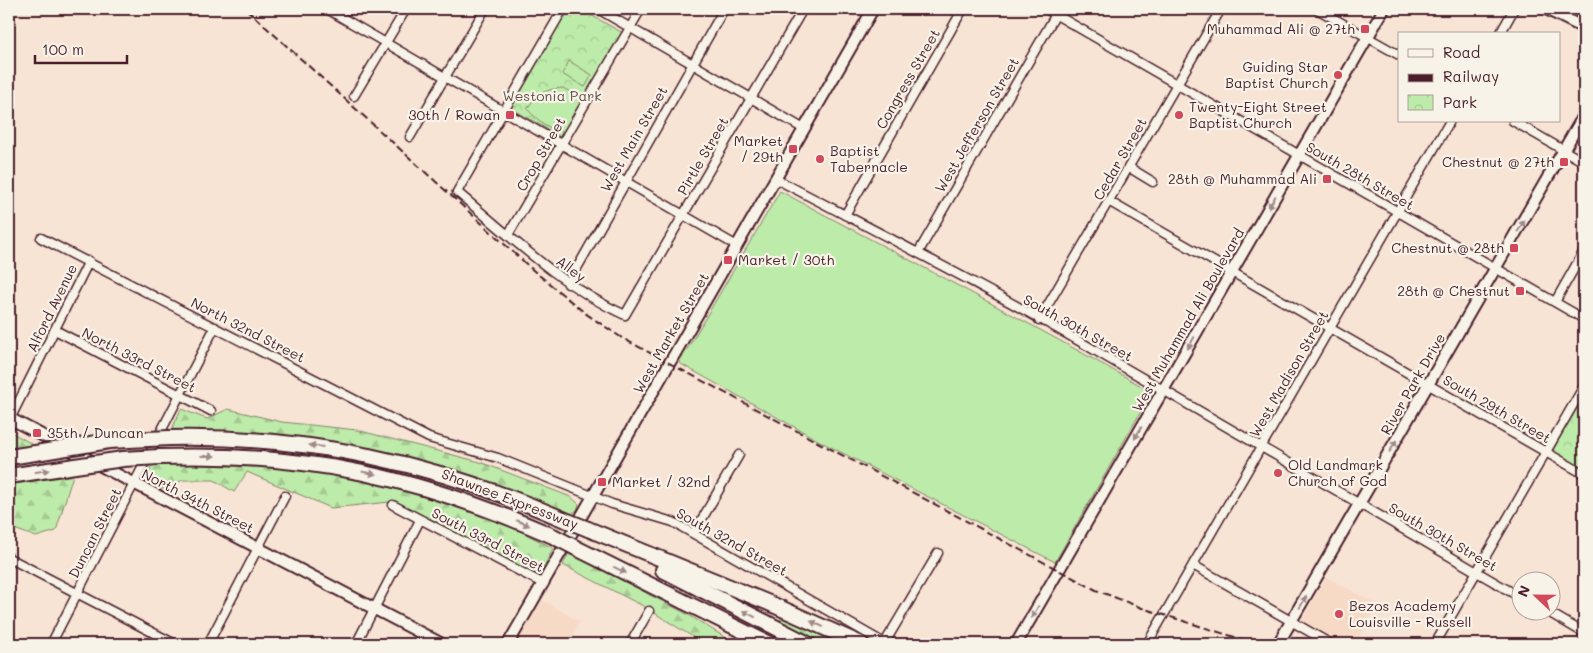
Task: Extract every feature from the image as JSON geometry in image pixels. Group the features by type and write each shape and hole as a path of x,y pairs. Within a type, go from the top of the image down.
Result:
{"highway":[{"name":"Shawnee Expressway","path":"9,457 116,440 169,438 229,438 288,442 380,457 477,484 588,529 808,644"},
{"name":"Shawnee Expressway","path":"9,476 123,459 206,456 276,459 375,474 464,500 553,536 769,644"},
{"path":"588,529 769,603 862,638"},
{"path":"669,594 750,644"}],"main road":[{"name":"West Market Street","path":"508,644 776,179 871,9"},
{"name":"West Muhammad Ali Boulevard","path":"1016,644 1384,9"},
{"path":"1546,9 1584,28"},
{"name":"River Park Drive","path":"1278,644 1584,115"},
{"name":"North 34th Street","path":"9,418 442,644"}],"street":[{"path":"327,9 737,246"},
{"path":"354,96 406,9"},
{"path":"410,137 485,9"},
{"path":"504,111 563,9"},
{"path":"598,9 804,129"},
{"name":"Crop Street","path":"508,235 641,9"},
{"name":"West Main Street","path":"568,284 624,181 724,9"},
{"name":"Pirtle Street","path":"625,315 803,9"},
{"name":"Congress Street","path":"845,215 963,9"},
{"name":"South 28th Street","path":"1046,9 1057,12 1178,85 1584,319"},
{"name":"Cedar Street","path":"1040,320 1222,9"},
{"path":"1317,9 1398,54"},
{"path":"1501,32 1514,9"},
{"name":"West Jefferson Street","path":"918,253 1057,12"},
{"name":"Alley","path":"504,111 457,192 568,284 604,306 625,315"},
{"name":"West Madison Street","path":"1149,642 1449,122"},
{"path":"1514,122 1584,162"},
{"path":"1130,168 1153,182"},
{"name":"South 30th Street","path":"776,179 918,253 1108,358 1510,591"},
{"name":"South 29th Street","path":"1110,202 1584,474"},
{"name":"North 32nd Street","path":"41,238 444,444"},
{"path":"1555,302 1584,251"},
{"name":"Alford Avenue","path":"9,418 55,330 88,261"},
{"name":"Duncan Street","path":"51,644 215,327"},
{"name":"North 33rd Street","path":"55,330 211,411"},
{"path":"1435,644 1584,386"},
{"name":"South 32nd Street","path":"444,444 498,458 593,497 673,522 694,533 862,638 885,644"},
{"path":"694,533 739,455"},
{"path":"208,644 285,496"},
{"path":"356,644 420,520 393,506"},
{"name":"South 33rd Street","path":"420,520 544,584"},
{"path":"885,644 938,553"},
{"path":"9,558 175,644"},
{"path":"1193,565 1331,644"},
{"path":"630,644 649,611"},
{"path":"1560,619 1584,633"}],"shaded area":[{"name":"Bezos Academy Louisville - Russell","path":"1326,577 1378,605 1355,644 1338,644 1301,622"},
{"path":"542,600 580,622 568,644 516,644"}],"green space":[{"name":"Westonia Park","path":"568,9 580,9 623,33 562,138 511,108"},
{"path":"569,61 592,75 585,87 562,74"},
{"path":"563,88 583,99 564,131 559,131 549,127 527,109 542,93"},
{"path":"780,191 1013,315 1152,392 1055,562 827,445 679,363"},
{"path":"1584,396 1584,471 1553,452 1553,450"},
{"path":"181,409 207,419 228,409 282,422 357,430 480,462 571,497 579,504 577,510 570,515 518,492 412,458 332,441 265,435 171,431"},
{"path":"9,431 32,444 9,452"},
{"path":"176,464 292,468 408,488 493,517 553,548 540,576 390,502 331,508 247,472 234,492 214,480 183,480 164,489 144,486 152,465"},
{"path":"73,475 56,531 36,537 9,527 9,485"},
{"path":"569,553 687,614 736,644 704,644 645,607 563,565"},
{"path":"782,616 841,644 818,644 779,623"}],"railway":[{"path":"246,9 534,271 585,313 622,338 1096,590 1142,608 1257,644"}],"place":[{"name":"Muhammad Ali @ 27th","path":"1365,29"},
{"name":"Guiding Star Baptist Church","path":"1338,75"},
{"name":"30th / Rowan","path":"510,115"},
{"name":"Twenty-Eight Street Baptist Church","path":"1179,115"},
{"name":"Market / 29th","path":"793,149"},
{"name":"Baptist Tabernacle","path":"820,159"},
{"name":"Chestnut @ 27th","path":"1564,162"},
{"name":"28th @ Muhammad Ali","path":"1327,179"},
{"name":"Chestnut @ 28th","path":"1514,248"},
{"name":"Market / 30th","path":"728,260"},
{"name":"28th @ Chestnut","path":"1520,291"},
{"name":"35th / Duncan","path":"37,433"},
{"name":"Old Landmark Church of God","path":"1278,473"},
{"name":"Market / 32nd","path":"602,482"},
{"name":"Bezos Academy Louisville - Russell","path":"1339,614"}]}
